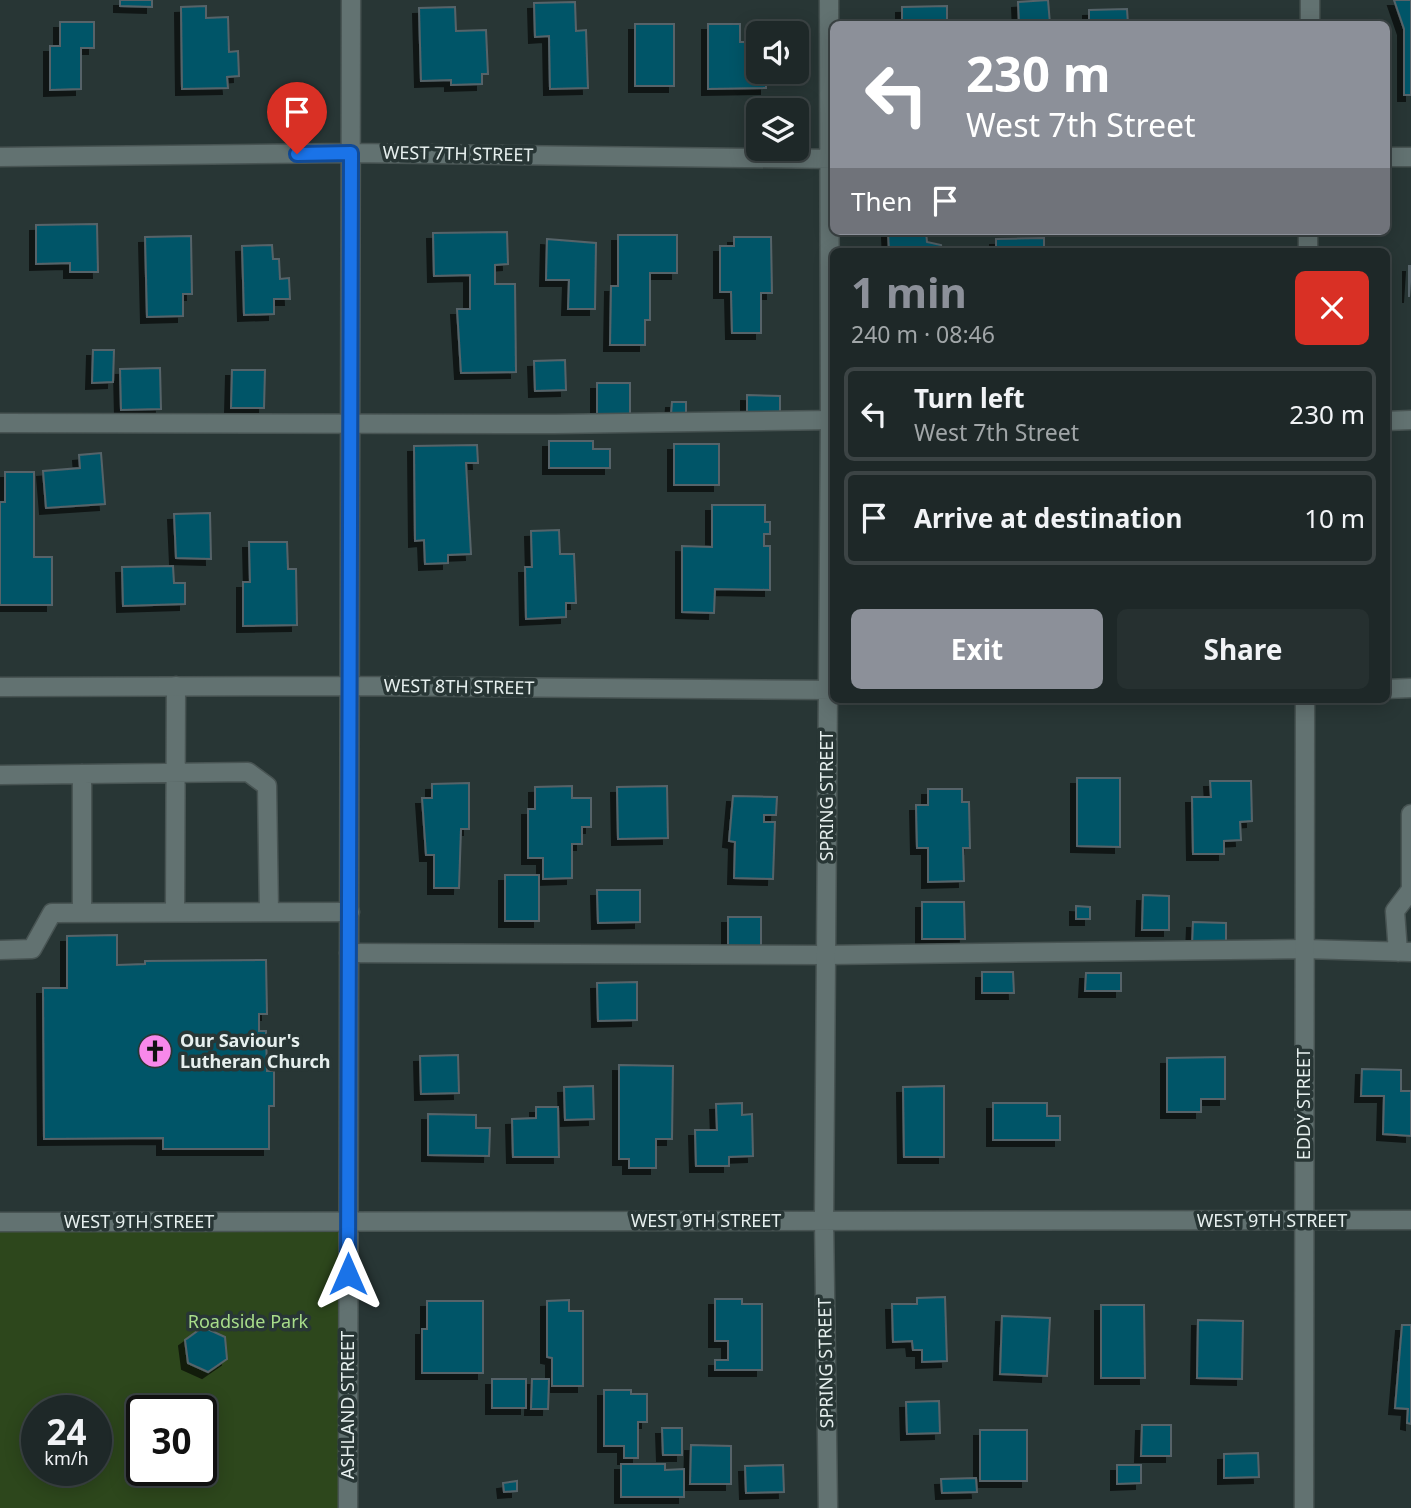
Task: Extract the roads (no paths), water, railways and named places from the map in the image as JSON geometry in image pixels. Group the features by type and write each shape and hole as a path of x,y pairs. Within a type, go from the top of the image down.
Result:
{"street":[{"name":"ASHLAND STREET","path":"348,1508 349,685 353,425 351,0"},
{"name":"SPRING STREET","path":"829,0 830,159"},
{"path":"1310,0 1310,21"},
{"name":"WEST 7TH STREET","path":"0,157 351,153 830,159"},
{"path":"1390,157 1411,157"},
{"path":"0,423 353,425 830,420"},
{"path":"1390,421 1411,421"},
{"name":"WEST 8TH STREET","path":"0,687 349,685 830,690"},
{"path":"175,912 176,686"},
{"path":"1390,689 1411,688"},
{"name":"SPRING STREET","path":"828,1508 824,1220 830,690"},
{"name":"EDDY STREET","path":"1304,1508 1306,703"},
{"path":"0,775 248,772 267,786 269,912"},
{"path":"82,774 82,913"},
{"path":"349,953 826,955 1304,949 1405,952 1395,911 1410,892 1411,814"},
{"path":"0,950 32,949 52,913 350,912"},
{"name":"WEST 9TH STREET","path":"0,1222 1411,1220"}],"place":[{"name":"Our Saviour's Lutheran Church","path":"155,1051"}],"park label":[{"name":"Roadside Park","path":"248,1322"}]}
